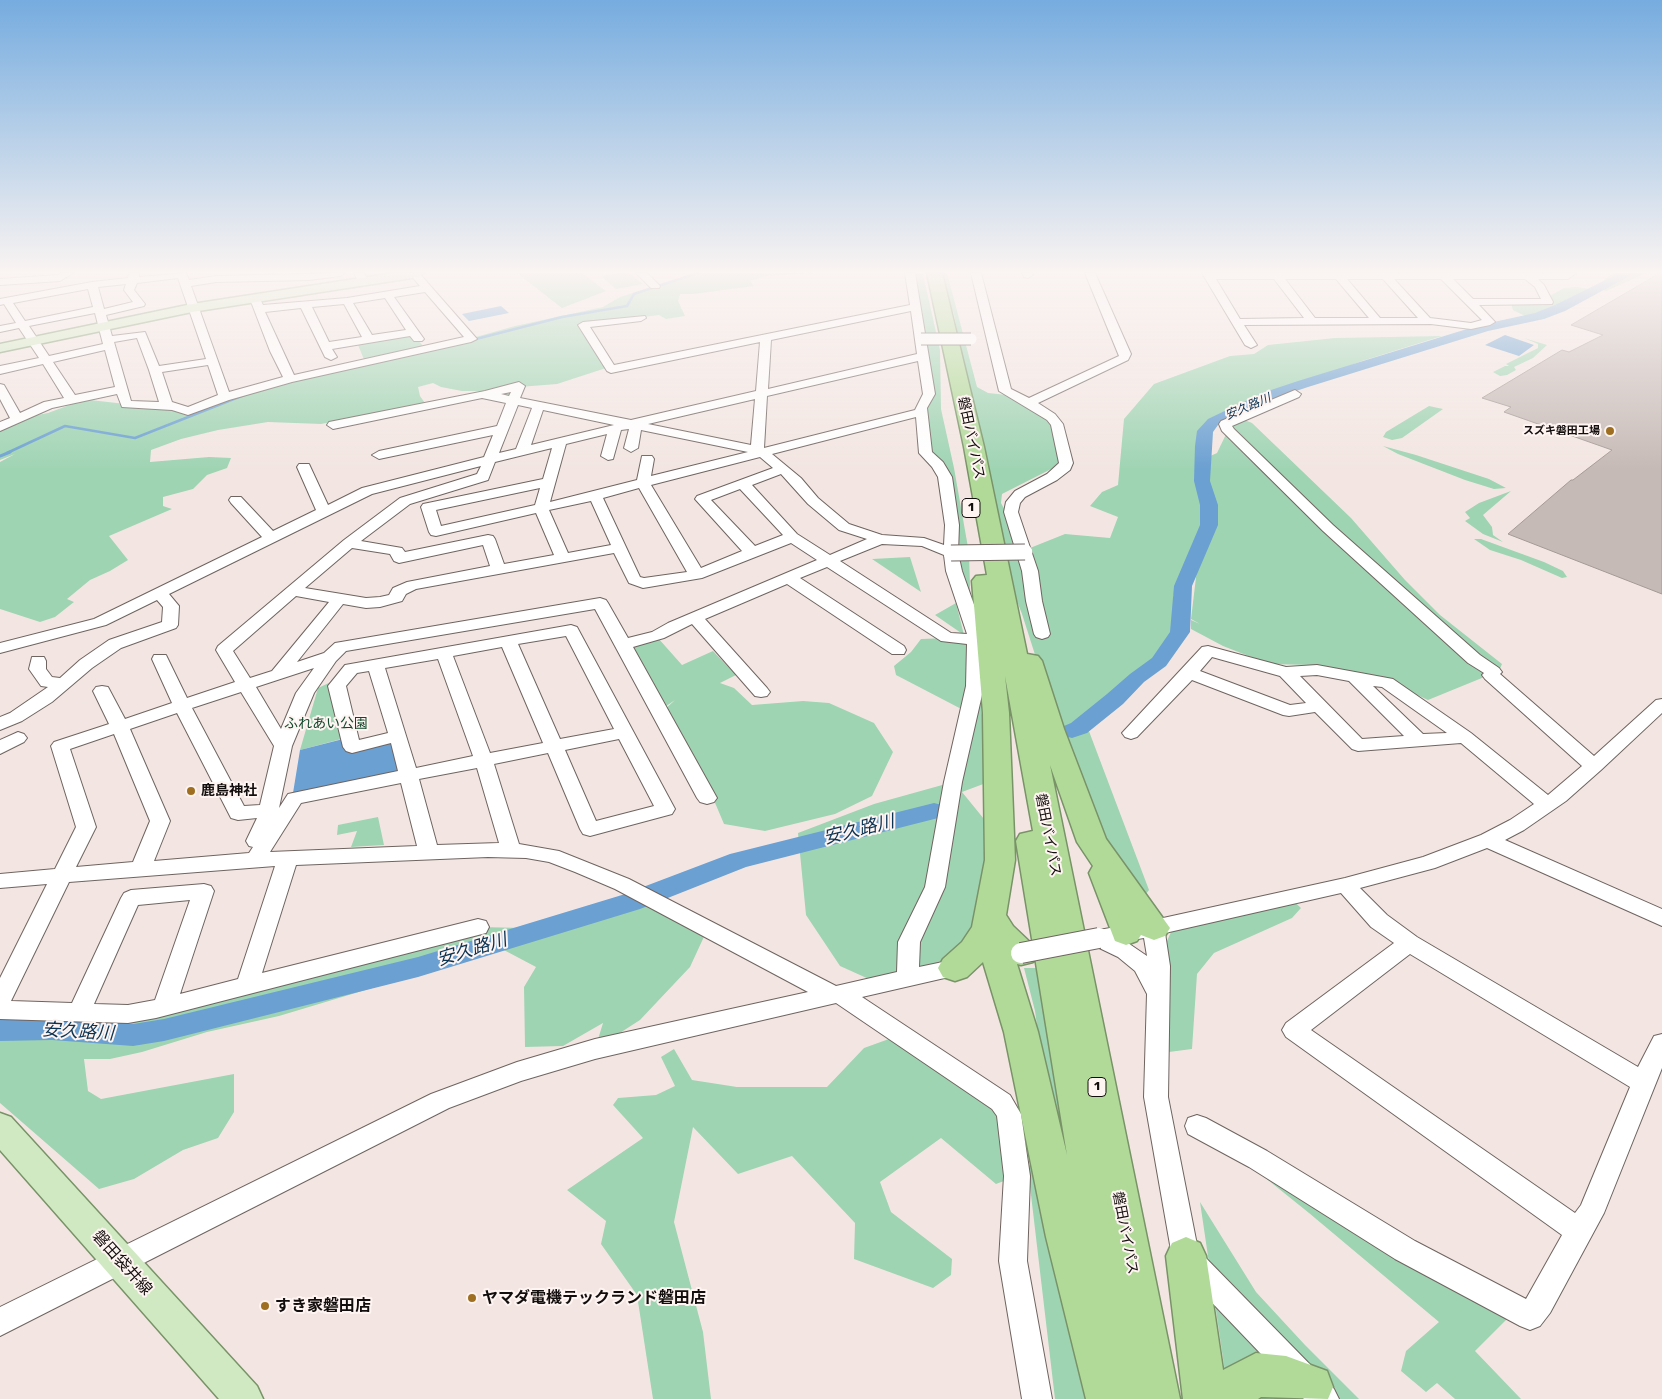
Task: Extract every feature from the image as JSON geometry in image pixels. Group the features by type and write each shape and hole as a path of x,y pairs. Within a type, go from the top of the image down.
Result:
{"highway":[{"name":"磐田バイパス","path":"937,338 991,581 1026,761 1158,1399"},
{"name":"磐田バイパス","path":"949,338 974,447 991,581"},
{"name":"1","path":"991,581 1037,681 1050,729 1126,933"},
{"path":"955,968 974,951 988,929 1000,860 991,581"},
{"name":"磐田バイパス","path":"1026,761 1129,1399"},
{"path":"991,917 1002,935 1010,955 1021,1032 1066,1237 1108,1399"},
{"path":"1186,1256 1205,1399"},
{"path":"1224,1399 1227,1393 1256,1375 1286,1378 1318,1393"}],"main road":[{"path":"0,348 40,338"},
{"name":"磐田袋井線","path":"0,1128 244,1399"}],"street":[{"path":"30,338 72,400"},
{"path":"108,338 126,404 166,406 188,411 290,379 426,350 470,338"},
{"path":"0,370 125,338"},
{"path":"142,338 155,370 166,406"},
{"path":"203,338 225,398"},
{"path":"271,338 290,379"},
{"path":"322,338 336,369"},
{"path":"326,346 366,338"},
{"path":"417,338 426,350"},
{"path":"591,338 611,369 760,338"},
{"path":"760,451 766,338"},
{"path":"1029,403 1124,358 1125,354 1118,338"},
{"path":"1247,338 1251,345"},
{"path":"908,978 909,942 935,888 953,782 975,686 974,630 954,572 951,553 952,524 945,477 938,465 926,453 921,408 929,394 921,339 992,339 1004,391 1029,403 1051,417 1057,424 1066,463 1065,467 1052,477 1020,494 1013,502 1011,512 1030,571 1034,601 1042,634"},
{"path":"0,648 100,622 366,491 490,458 923,356"},
{"path":"155,370 212,361"},
{"path":"283,746 224,650 349,543 405,501 484,477 504,423 509,399 519,386 333,425"},
{"path":"0,388 17,419"},
{"path":"0,427 48,405 122,389"},
{"path":"482,394 760,451 796,480 813,501 844,527 880,539 924,542 951,553 1025,552"},
{"path":"1295,394 1225,424 1228,431 1328,528 1474,659 1493,672 1491,675 1594,766"},
{"path":"447,411 509,399"},
{"path":"522,451 538,405"},
{"path":"549,482 428,507 436,532 540,509 760,451 921,412"},
{"path":"398,440 504,423"},
{"path":"380,455 504,423"},
{"path":"631,448 634,425"},
{"path":"608,456 615,428"},
{"path":"560,442 540,509 563,558"},
{"path":"646,459 643,483 697,574"},
{"path":"304,467 324,512"},
{"path":"752,552 702,499 783,469"},
{"path":"743,484 792,537 947,638 974,640"},
{"path":"595,495 634,580 643,583 697,574 792,537"},
{"path":"236,500 271,538"},
{"path":"622,645 658,636 674,626 880,539"},
{"path":"349,543 398,551 399,558 488,540 499,570"},
{"path":"293,591 366,604 396,598 399,591 412,584 620,548"},
{"path":"789,578 898,650"},
{"path":"0,724 16,717 46,698 62,683 115,644 170,625 171,606 160,593"},
{"path":"278,674 339,599"},
{"path":"251,860 268,811 283,746 305,693 330,657 341,647 600,603 707,798"},
{"path":"695,618 761,692"},
{"path":"398,736 352,747 337,686 351,669 444,653 508,641 572,630 665,809 590,829 508,641"},
{"path":"1131,733 1190,674 1208,651 1286,672 1317,670 1386,683 1465,737 1547,805"},
{"path":"444,653 484,761 511,850"},
{"path":"0,1001 8,969 62,875 86,827 60,746 330,657"},
{"path":"160,658 182,706 238,813 268,811"},
{"path":"38,661 37,669 47,682 62,683"},
{"path":"376,665 398,736 429,852"},
{"path":"1286,672 1358,745 1465,737"},
{"path":"1190,674 1289,711 1319,706"},
{"path":"1355,677 1418,740"},
{"path":"102,691 120,727 160,821 141,869"},
{"path":"0,1322 440,1101 516,1072 595,1048 1010,955 1126,933 1345,885 1428,863 1488,840 1517,825 1559,797 1662,704"},
{"path":"251,860 295,798 625,732"},
{"path":"0,748 18,738"},
{"path":"1488,840 1662,918"},
{"path":"0,881 251,860 511,850 552,856 622,884 836,994 1001,1102 1009,1114 1017,1176 1013,1261 1037,1399"},
{"path":"247,986 288,858"},
{"path":"1345,885 1379,921 1409,943 1644,1083"},
{"path":"80,1012 132,898 204,891 164,1007"},
{"path":"0,1010 128,1014 164,1007 478,927"},
{"path":"1126,933 1159,966 1156,1097 1186,1256 1318,1393"},
{"path":"1126,933 1126,951 1143,965 1158,992"},
{"path":"1409,943 1294,1030 1578,1231"},
{"path":"1197,1126 1258,1158 1405,1250 1530,1316 1540,1303 1578,1231 1591,1212 1656,1053 1662,1043"}],"green space":[{"path":"417,338 426,350 471,338 590,338 606,368 557,384 519,387 513,400 486,393 495,391 462,391 441,387 433,383 418,387 420,396 425,403 321,424 268,422 218,430 181,439 151,450 150,462 209,457 231,458 227,468 207,475 193,489 163,497 163,506 172,509 109,536 128,560 90,580 67,599 74,602 55,617 40,622 0,609 0,462 15,454 0,460 0,427 17,419 48,413 75,403 90,400 188,411 217,400 365,362 356,340"},
{"path":"922,338 937,338 940,350 941,409 969,553 971,619 951,546 947,491 926,447 921,412 932,400"},
{"path":"958,338 964,338 977,387 988,393 1007,395 1050,421 1061,464 1002,494 1001,503 1015,529 1020,552 1065,534 1110,538 1118,517 1090,506 1102,492 1118,485 1124,419 1154,384 1230,356 1254,354 1268,345 1332,338 1435,338 1362,361 1221,413 1205,434 1201,472 1207,514 1204,528 1192,545 1187,568 1173,596 1174,624 1162,655 1128,686 1084,718 1149,890 1142,899 1116,875 1061,736 1022,614 998,553"},
{"path":"1525,338 1547,345 1533,358 1514,367 1516,370 1507,375 1500,376 1493,372 1509,366 1506,364 1538,348 1538,344"},
{"path":"1429,406 1443,409 1402,438 1392,440 1383,437 1386,432"},
{"path":"1242,419 1252,423 1351,518 1405,580 1440,615 1502,664 1499,671 1428,700 1391,683 1312,665 1269,664 1223,646 1191,629 1191,620 1200,624 1191,619 1197,569 1218,521 1207,481 1208,457 1217,453 1230,426"},
{"path":"1383,446 1489,479 1506,488 1494,489 1465,480 1398,454"},
{"path":"1511,491 1483,515 1492,527 1493,535 1503,542 1483,534 1465,521 1470,518 1465,512 1479,503"},
{"path":"1474,539 1481,539 1544,562 1563,571 1567,577 1562,578 1521,560 1490,550"},
{"path":"910,557 921,592 872,559"},
{"path":"956,603 964,635 935,615"},
{"path":"658,638 682,665 713,651 736,675 720,683 734,688 752,705 803,701 829,703 874,723 893,752 872,796 835,814 765,831 724,824 710,791 663,711 675,700 662,709 627,644"},
{"path":"947,638 965,643 975,662 986,746 986,783 962,792 984,819 999,872 955,968 880,984 840,966 806,915 798,833 874,804 953,782 961,791 969,713 896,675 894,666 911,652 921,639"},
{"name":"ふれあい公園","path":"331,682 349,737 300,750 318,688"},
{"path":"378,817 384,845 351,847 357,831 337,835 338,825"},
{"path":"1289,897 1301,908 1292,918 1214,953 1197,974 1192,1049 1169,1052 1157,1035 1167,941 1175,923"},
{"path":"657,902 708,928 690,967 640,1020 595,1049 603,1023 563,1046 525,1047 524,987 536,967 502,949 279,1016 207,1032 142,1052 110,1059 84,1059 88,1091 101,1099 234,1074 234,1112 218,1138 183,1150 134,1179 99,1189 0,1103 0,1020 137,1022 210,996 478,927 571,929 587,915"},
{"path":"1024,968 1041,968 1081,1237 1042,1061 1035,1011"},
{"path":"900,1035 1009,1114 1017,1176 996,1184 941,1138 880,1182 891,1212 952,1259 951,1275 933,1288 854,1259 855,1223 792,1156 738,1174 693,1127 674,1222 703,1332 711,1399 653,1399 637,1295 601,1244 606,1221 567,1190 643,1138 613,1105 618,1098 656,1095 675,1086 661,1057 674,1049 692,1080 737,1087 827,1087 864,1048"},
{"path":"1027,1161 1046,1192 1091,1399 1055,1399"},
{"path":"1258,1172 1517,1309 1475,1351 1521,1399 1455,1399 1437,1383 1426,1392 1401,1371 1406,1351 1439,1322"},
{"path":"1200,1202 1256,1292 1359,1399 1229,1399"}],"water":[{"path":"1498,338 1515,338 1534,345 1519,356 1485,345"},
{"path":"347,738 351,750 387,742 394,744 398,771 293,793 300,750"}],"building":[{"name":"スズキ磐田工場","path":"1596,338 1662,338 1662,594 1508,534 1571,480 1612,450 1504,412 1511,407 1482,398 1562,350 1569,352"}],"waterway":[{"path":"472,340 479,338"},
{"name":"安久路川","path":"1072,731 1079,728 1115,699 1137,678 1159,662 1180,632 1183,586 1209,525 1209,505 1202,481 1203,446 1205,431 1213,422 1267,396 1452,338"},
{"path":"7,453 65,426 135,438 244,395"},
{"path":"0,456 10,452"},
{"name":"安久路川","path":"0,1030 52,1029 133,1035 164,1030 418,967 631,902 739,860 934,811"}],"place":[{"name":"スズキ磐田工場","path":"1610,431"},
{"name":"鹿島神社","path":"191,791"},
{"name":"ヤマダ電機テックランド磐田店","path":"472,1298"},
{"name":"すき家磐田店","path":"265,1306"}]}
